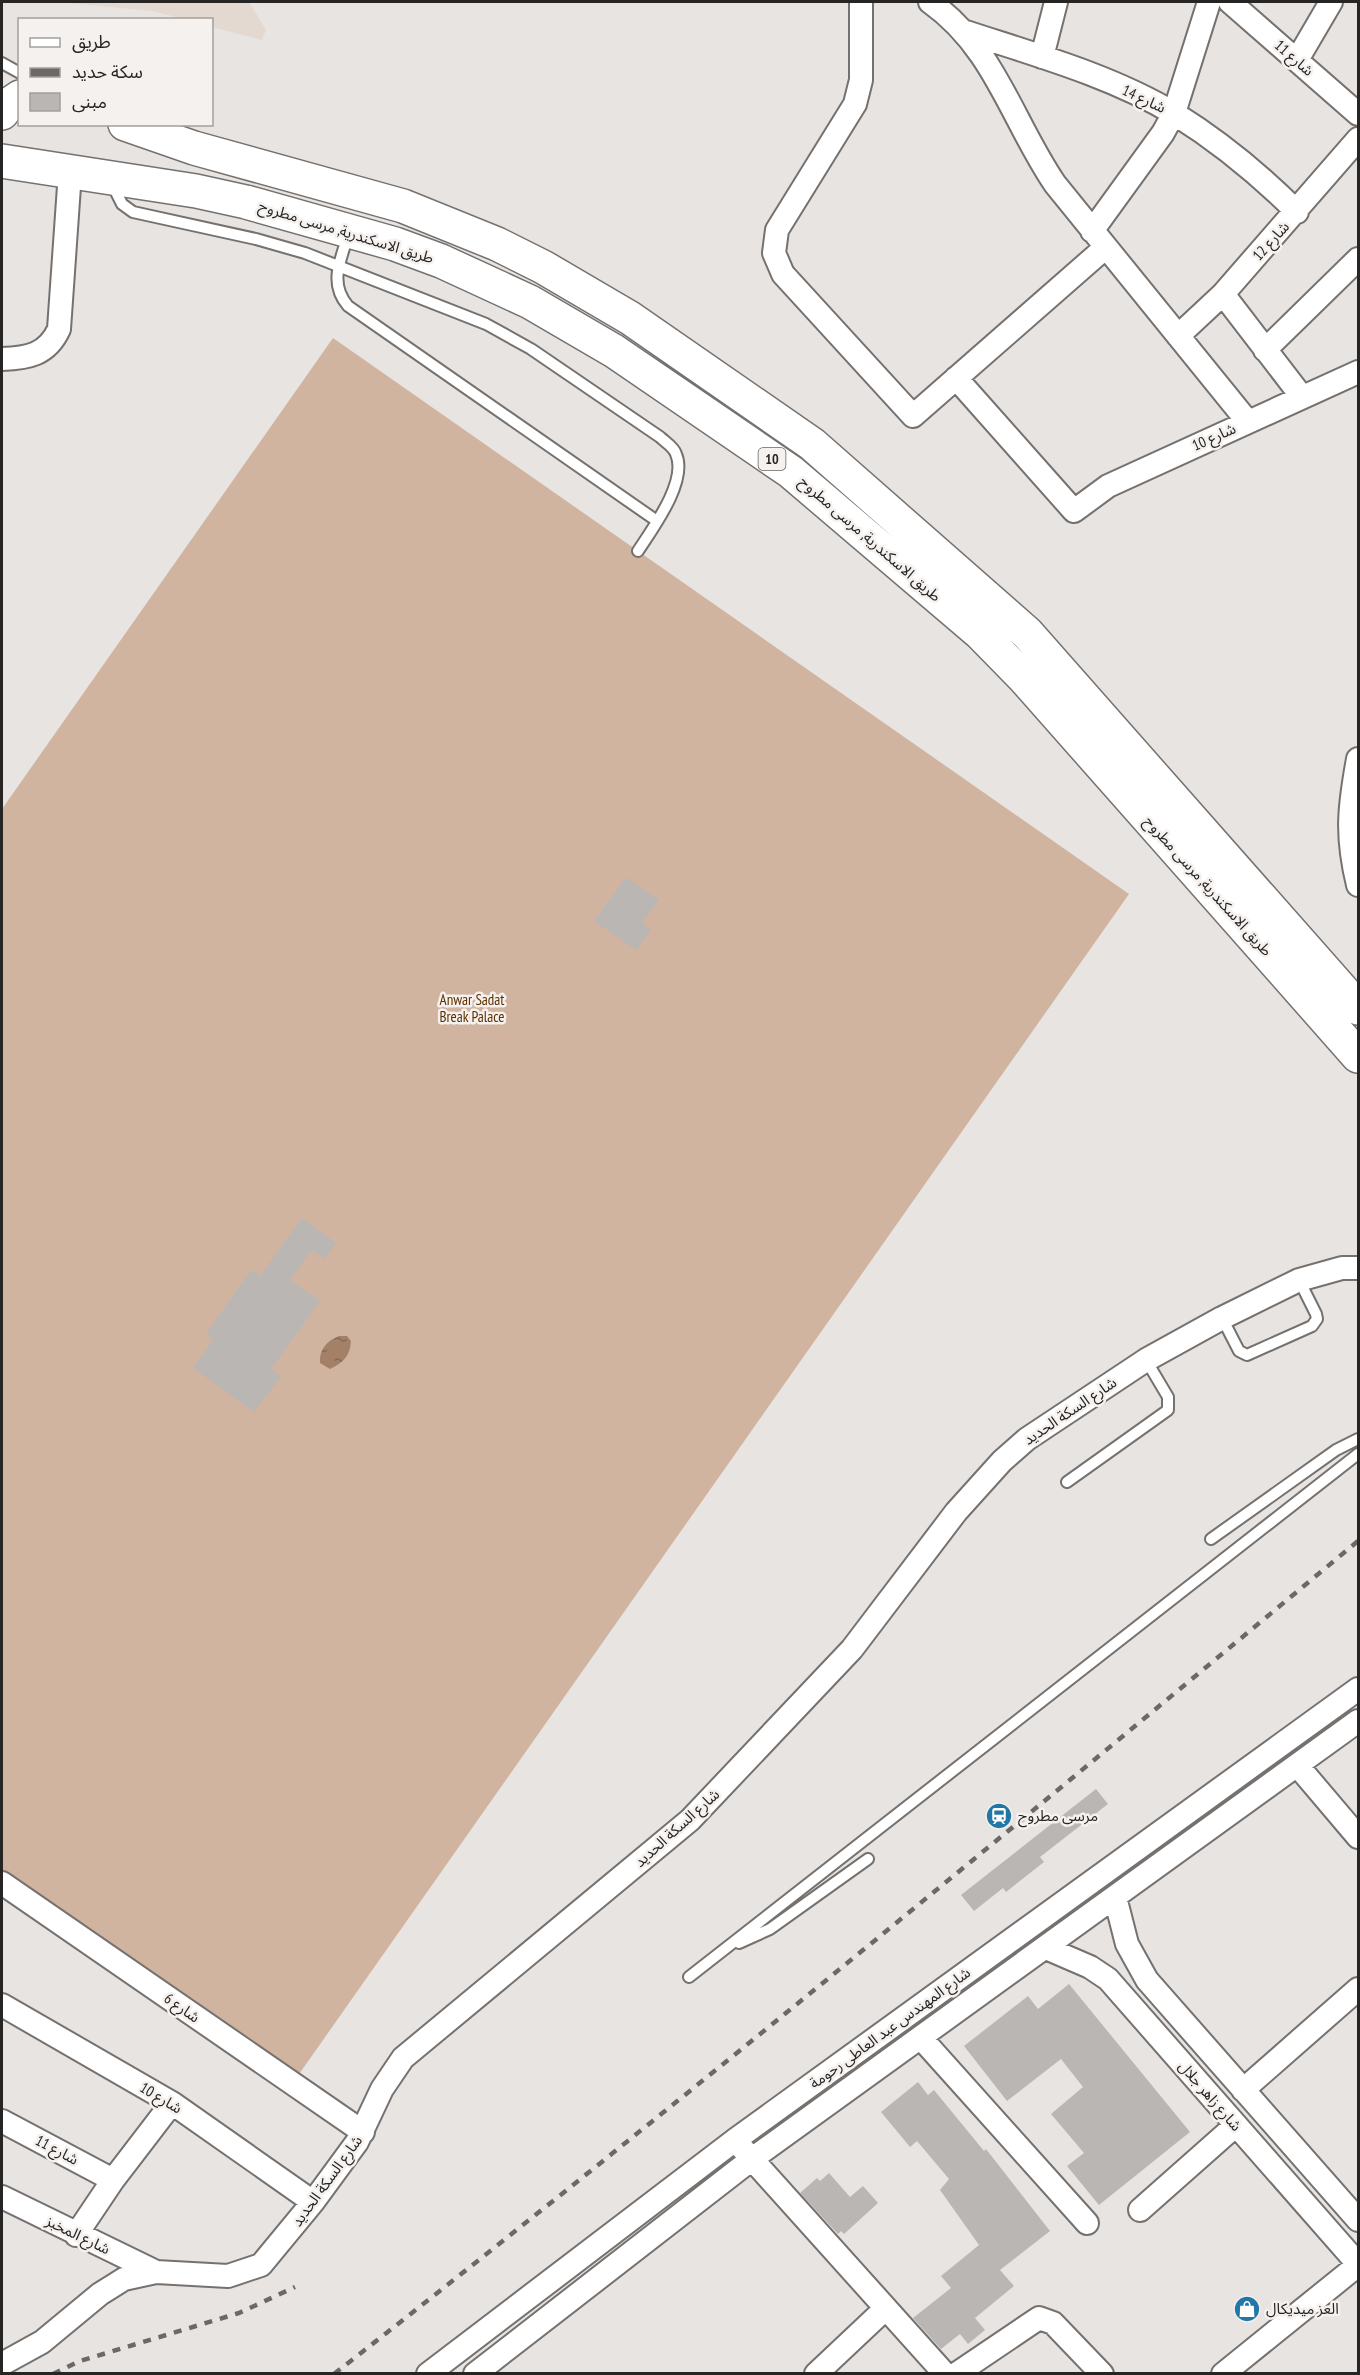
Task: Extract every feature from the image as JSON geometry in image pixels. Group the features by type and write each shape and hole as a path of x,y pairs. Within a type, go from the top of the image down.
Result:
{"main road":[{"path":"2,89 18,93"},
{"path":"2,113 8,105 18,98"},
{"name":"طريق الاسكندرية, مرسى مطروح","path":"131,126 194,148 403,206 497,244 630,318 812,444 1027,633 1359,1008"},
{"name":"طريق الاسكندرية, مرسى مطروح","path":"7,158 70,172 222,196 350,230 441,261 572,325 781,465 825,499 1002,655 1359,1056"}],"street":[{"path":"861,2 861,80 857,98 777,230 774,253 783,274 913,416 956,378 1099,239 1174,113 1209,2"},
{"path":"930,2 966,32 985,59 1038,159 1099,239 1248,422"},
{"path":"1042,57 1056,2"},
{"name":"شارع 11","path":"1230,2 1359,114"},
{"path":"1297,60 1330,2"},
{"name":"شارع 14","path":"966,32 1042,57 1108,83 1174,113 1240,160 1297,212"},
{"name":"شارع 12","path":"1178,336 1223,294 1359,139"},
{"path":"2,359 38,354 54,341 59,329 70,172"},
{"path":"1265,350 1359,259"},
{"path":"1223,294 1302,398"},
{"name":"شارع 10","path":"956,378 1074,511 1108,486 1359,372"},
{"path":"1359,759 1350,806 1349,831 1359,885"},
{"name":"شارع السكة الحديد","path":"2,2364 42,2342 112,2285 131,2276 156,2272 228,2276 251,2271 270,2258 363,2132 382,2089 403,2058 690,1820 852,1649 956,1512 1002,1461 1055,1418 1146,1360 1222,1318 1299,1280 1342,1268 1359,1268"},
{"name":"شارع المهندس عبد العاطى رحومة","path":"428,2373 735,2140 1359,1689"},
{"name":"شارع المهندس عبد العاطى رحومة","path":"475,2373 753,2159 1359,1721"},
{"path":"1298,1765 1359,1837"},
{"path":"1178,1820 1193,1840"},
{"name":"شارع 6","path":"2,1883 363,2132"},
{"name":"شارع زاهر جلال","path":"1115,1896 1127,1944 1147,1980 1359,2220"},
{"name":"شارع زاهر جلال","path":"1046,1947 1090,1967 1108,1980 1359,2265"},
{"path":"1243,2090 1359,1989"},
{"name":"شارع 10","path":"2,2005 172,2103 313,2202"},
{"path":"921,2038 1087,2223"},
{"path":"76,2235 113,2180 172,2103"},
{"name":"شارع 11","path":"2,2121 113,2180"},
{"path":"1140,2210 1236,2125"},
{"path":"735,2140 945,2373"},
{"name":"شارع المخبز","path":"2,2197 156,2272"},
{"path":"1223,2373 1359,2265"},
{"path":"816,2373 885,2309"},
{"path":"956,2373 1029,2322 1039,2318 1053,2322 1102,2373"}],"lane":[{"path":"2,63 18,72"},
{"path":"109,178 122,204 133,212 256,239 339,266 509,336 660,437 676,452 680,467 676,484 638,551"},
{"path":"350,230 336,283 340,297 348,306 657,521"},
{"path":"1222,1318 1239,1351 1247,1355 1312,1326 1316,1314 1299,1280"},
{"path":"1067,1482 1168,1410 1168,1397 1146,1360"},
{"path":"1211,1539 1336,1450 1359,1439"},
{"path":"689,1977 1359,1454"},
{"path":"722,1950 770,1929 867,1858"}],"shaded area":[{"path":"58,2 249,2 266,30 262,40 213,27 213,18 180,18 152,11"}],"green space":[{"name":"Anwar Sadat Break Palace","path":"333,338 1129,894 297,2077 2,1871 2,809"}],"water":[{"path":"339,1336 347,1336 351,1341 348,1355 330,1369 320,1363 322,1350 327,1343"}],"building":[{"path":"626,877 659,900 642,923 651,930 636,950 594,921"},
{"path":"302,1218 336,1243 324,1259 312,1250 290,1280 320,1301 271,1369 281,1376 254,1412 193,1368 214,1339 206,1334 251,1270 260,1276"},
{"path":"1096,1789 1108,1804 1040,1857 1044,1862 1006,1892 1003,1888 974,1911 961,1895"},
{"path":"1069,1984 1190,2132 1099,2205 1067,2166 1084,2153 1051,2114 1083,2087 1061,2059 1007,2101 964,2046 1028,1996 1038,2009"},
{"path":"918,2082 928,2095 934,2090 984,2151 986,2149 1050,2231 1000,2270 1014,2286 975,2318 985,2330 968,2344 960,2334 941,2349 913,2318 951,2288 941,2276 979,2245 940,2190 949,2179 917,2141 910,2147 881,2112"},
{"path":"829,2173 850,2197 863,2186 878,2203 844,2234 841,2231 838,2234 800,2193 817,2178 820,2181"}],"railway":[{"path":"334,2374 593,2169 977,1857 1358,1541"},
{"path":"53,2374 80,2361 239,2313 295,2287"}],"place":[{"name":"مرسى مطروح","path":"999,1816"},
{"name":"العز ميديكال","path":"1247,2309"}]}
